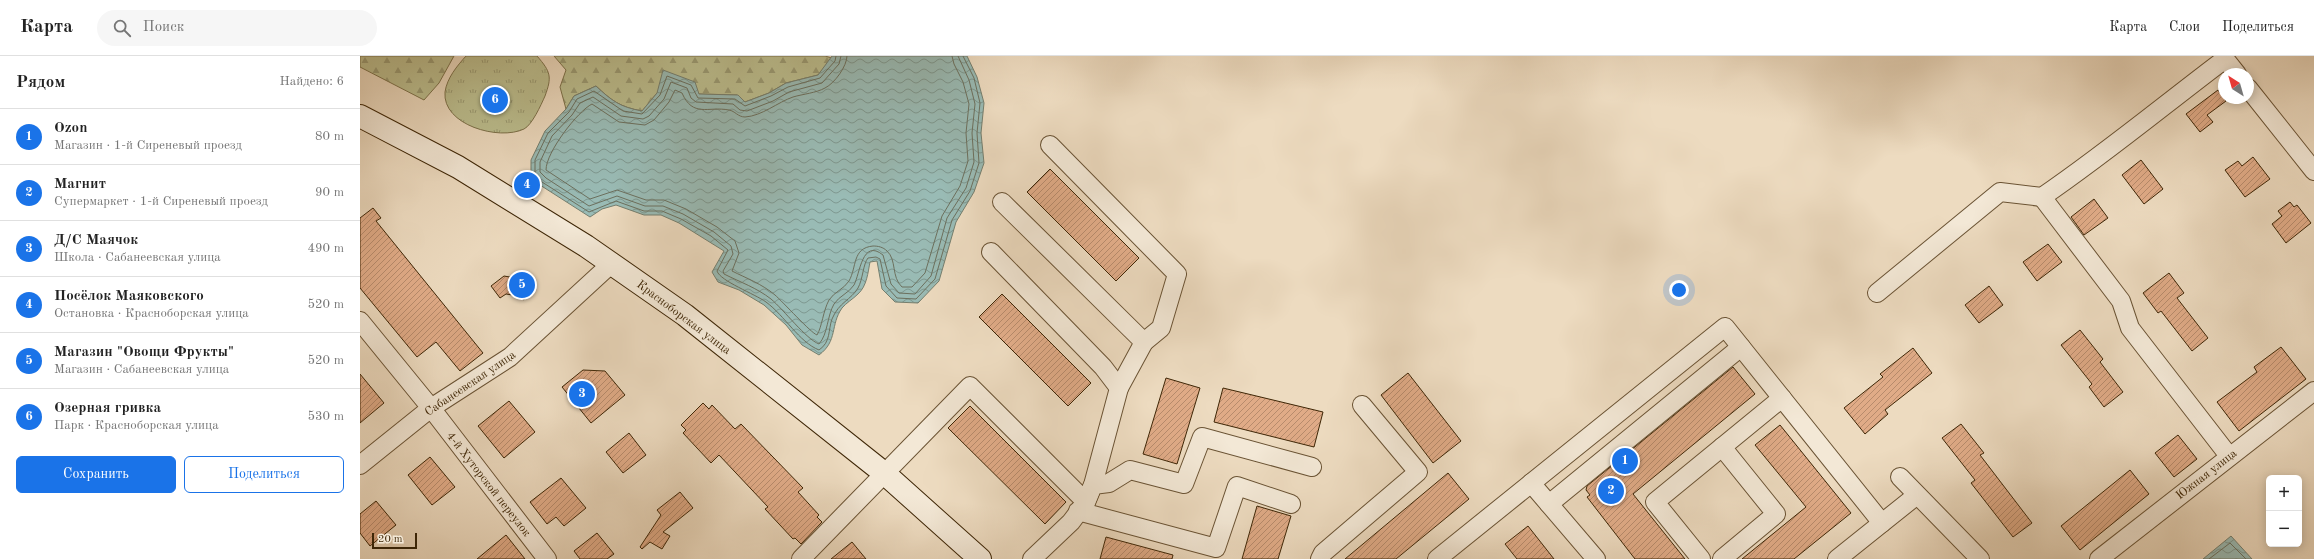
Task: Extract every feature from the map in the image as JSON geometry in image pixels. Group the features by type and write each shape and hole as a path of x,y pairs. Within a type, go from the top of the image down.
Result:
{"street":[{"path":"1876,293 2000,192 2042,197 2087,166 2136,126 2225,59 2232,68"},
{"path":"2254,96 2314,171"},
{"name":"Красноборская улица","path":"360,116 442,157 586,246 685,315 884,473 980,559"},
{"path":"1032,559 1082,507 1093,485 1119,388 1144,342 1161,328 1177,274 1050,145"},
{"path":"2042,197 2121,301 2130,328 2229,456"},
{"path":"1002,202 1144,342"},
{"path":"991,252 1103,367 1119,388"},
{"name":"Сабанеевская улица","path":"360,465 431,408 510,357 611,264"},
{"name":"4-й Хуторской переулок","path":"360,321 431,408 547,559"},
{"path":"1437,559 1725,327 1882,523"},
{"path":"1550,504 1741,347"},
{"path":"801,559 970,386 1082,507 1216,548 1237,486 1291,504"},
{"name":"Южная улица","path":"2099,559 2314,391"},
{"path":"1701,559 1655,502 1782,398"},
{"path":"1320,559 1322,553 1418,472 1362,405"},
{"path":"1093,485 1109,483 1130,470 1184,484 1202,437 1312,467"},
{"path":"1722,447 1776,514 1722,559"},
{"path":"1900,477 1980,559"},
{"path":"1532,482 1596,559"},
{"path":"1837,559 1917,495"}],"green space":[{"path":"360,56 454,56 439,83 424,100 360,67"},
{"path":"466,56 537,56 548,71 549,84 539,109 527,127 513,132 501,133 487,131 462,121 453,113 447,104 445,92 446,87 453,72"},
{"path":"554,56 825,56 832,58 818,75 786,83 769,93 745,102 737,95 657,93 642,111 628,108 617,103 596,86 574,96 566,109 560,87 566,70"}],"water":[{"path":"832,56 967,56 977,77 984,103 981,133 984,163 974,192 956,222 939,281 918,303 895,302 882,289 877,261 870,262 867,279 861,291 845,304 838,314 829,344 819,355 802,345 786,325 764,305 739,290 718,282 712,272 724,251 679,223 661,215 644,215 616,205 602,209 590,217 540,185 531,175 531,160 545,131 566,109 574,96 596,86 617,103 628,108 642,111 657,93 663,70 695,82 699,94 738,95 745,102 769,93 786,83 818,75"},
{"path":"2231,536 2252,559 2203,559"}],"building":[{"path":"2218,90 2218,104 2222,104 2207,115 2213,122 2200,132 2186,114"},
{"path":"2253,157 2270,179 2245,197 2225,170 2238,161 2242,166"},
{"path":"2141,160 2163,189 2144,204 2122,175"},
{"path":"1050,169 1139,258 1116,281 1027,192"},
{"path":"2094,199 2108,218 2084,235 2071,217"},
{"path":"2290,202 2294,207 2297,205 2311,223 2286,243 2272,224 2282,216 2278,211"},
{"path":"373,208 381,218 376,221 483,353 460,371 436,342 417,357 360,288 360,218"},
{"path":"2048,244 2062,262 2037,281 2023,262"},
{"path":"2169,273 2184,293 2177,298 2208,338 2192,351 2161,311 2158,313 2143,293"},
{"path":"504,276 521,279 525,276 536,290 523,300 519,296 506,294 500,298 491,286"},
{"path":"1989,286 2003,305 1979,323 1965,305"},
{"path":"1002,294 1091,383 1068,406 979,317"},
{"path":"2080,330 2103,359 2100,362 2123,392 2104,407 2089,387 2092,384 2061,345"},
{"path":"2281,347 2306,379 2239,431 2217,402 2257,372 2254,367"},
{"path":"1913,348 1932,373 1885,410 1888,414 1865,434 1844,408 1883,377 1880,374"},
{"path":"1733,367 1755,394 1633,494 1685,559 1635,559 1587,497 1590,495 1586,490 1587,486"},
{"path":"583,370 605,371 625,395 591,423 562,387"},
{"path":"1408,373 1461,441 1433,463 1381,395"},
{"path":"360,374 384,403 360,423"},
{"path":"1166,378 1200,388 1177,464 1143,454"},
{"path":"1223,388 1323,412 1314,447 1214,422"},
{"path":"509,401 535,432 504,458 478,426"},
{"path":"703,403 709,409 712,405 735,429 741,424 803,488 798,492 819,515 817,517 822,522 801,544 795,538 793,539 765,509 768,507 719,455 711,463 683,433 686,430 681,425"},
{"path":"970,406 1066,502 1045,524 948,428"},
{"path":"1961,424 1984,453 1980,455 2032,523 2013,537 1971,483 1975,480 1942,438"},
{"path":"1780,425 1851,513 1794,559 1742,559 1806,507 1755,445"},
{"path":"629,433 646,455 623,473 606,452"},
{"path":"2178,435 2197,459 2174,477 2155,453"},
{"path":"430,457 455,487 432,505 408,475"},
{"path":"2130,470 2149,494 2080,550 2061,526"},
{"path":"1448,473 1469,499 1396,559 1345,559"},
{"path":"561,478 586,508 564,526 556,517 547,524 530,502"},
{"path":"680,492 693,508 663,532 670,536 662,549 650,542 642,549 640,547 661,515 657,510"},
{"path":"376,501 396,525 370,546 360,533 360,514"},
{"path":"1257,506 1291,516 1278,559 1242,559"},
{"path":"1528,526 1554,559 1517,559 1505,544"},
{"path":"597,533 614,554 607,559 580,559 574,551"},
{"path":"506,535 525,559 477,559"},
{"path":"1106,537 1173,555 1172,559 1100,559"},
{"path":"852,542 866,559 831,559"}],"place":[{"name":"Озерная гривка","path":"495,100"},
{"name":"Посёлок Маяковского","path":"527,185"},
{"name":"Магазин \"Овощи Фрукты\"","path":"522,285"},
{"name":"Д/С Маячок","path":"582,394"},
{"name":"Ozon","path":"1625,461"},
{"name":"Магнит","path":"1611,491"}]}
